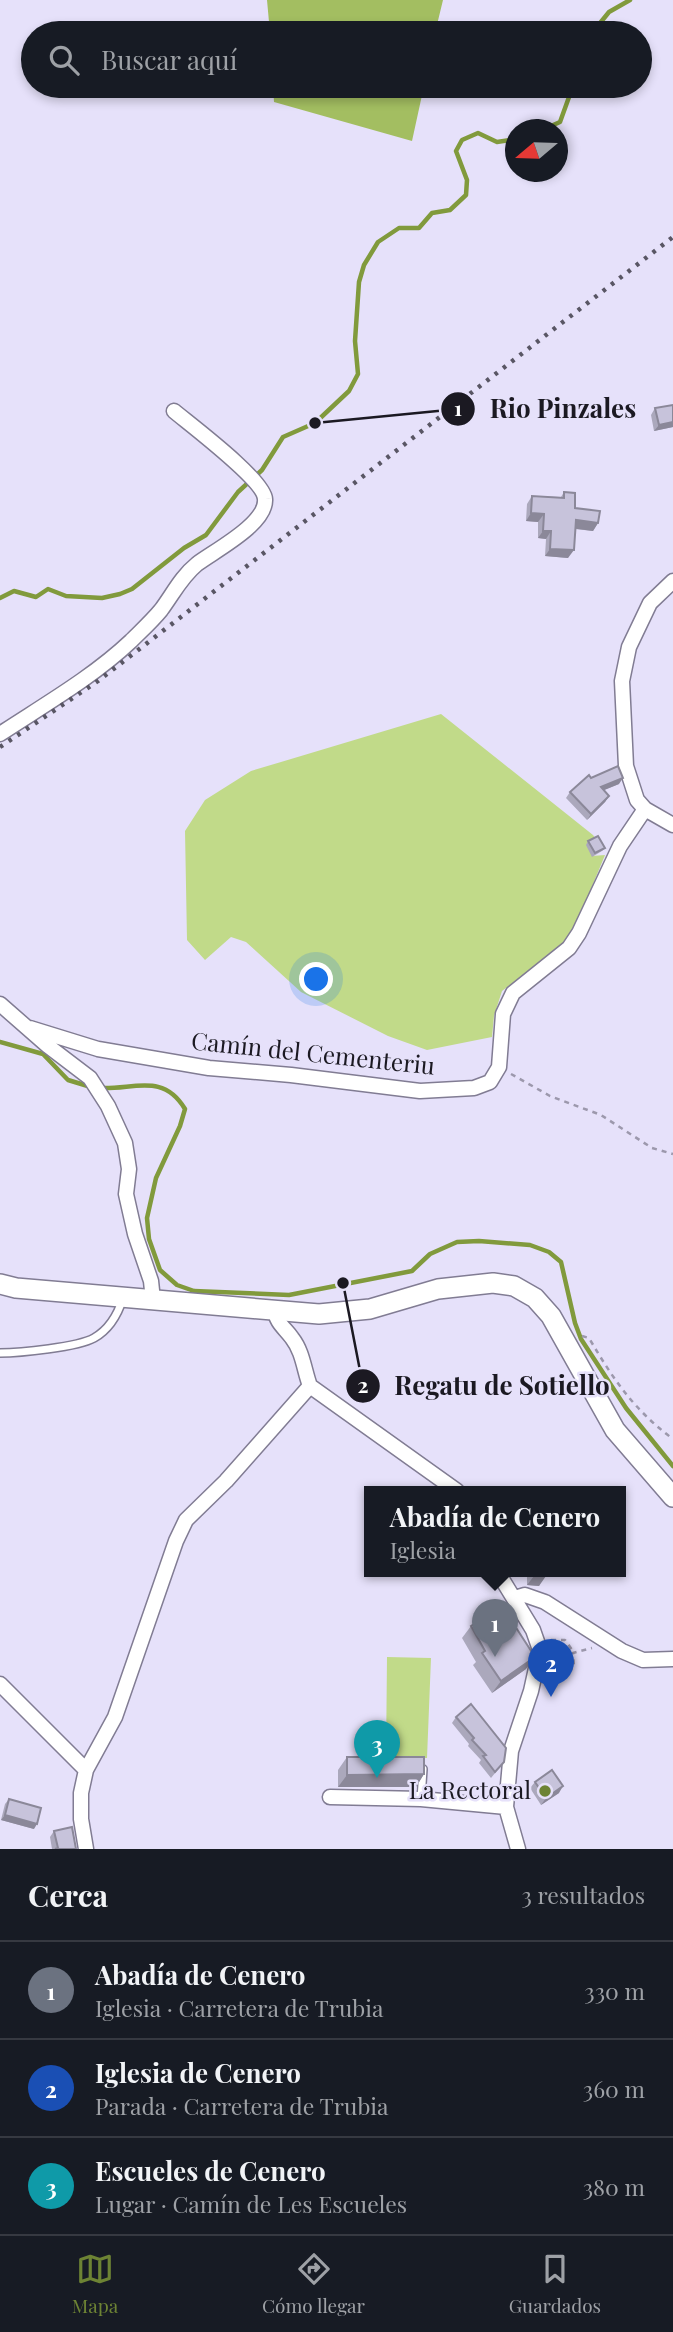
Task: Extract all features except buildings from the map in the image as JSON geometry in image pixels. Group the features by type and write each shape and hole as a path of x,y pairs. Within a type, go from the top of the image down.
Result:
{"street":[{"path":"0,734 111,658 160,611 189,572 251,525 262,511 265,499 259,486 174,411"},
{"path":"673,581 650,603 629,647 622,681 625,766 637,800 673,825"},
{"path":"499,1067 503,1014 513,993 569,948 579,933 620,846 645,808"},
{"path":"0,1004 90,1078 108,1106 125,1143 128,1169 126,1194 135,1234 151,1282 153,1300"},
{"name":"Camín del Cementeriu","path":"30,1028 98,1049 209,1068 420,1091 474,1088 490,1082 499,1067"},
{"path":"0,1284 16,1288 319,1314 370,1309 438,1289 493,1283 514,1286 535,1298 551,1316 615,1430 673,1497"},
{"path":"275,1310 276,1319 294,1340 310,1386 450,1486"},
{"path":"86,1849 81,1819 81,1793 86,1770 115,1717 176,1541 186,1520 226,1481 310,1386"},
{"path":"501,1577 533,1630 540,1650 511,1751 506,1807 518,1849"},
{"path":"515,1598 525,1595 545,1602 610,1644 643,1660 673,1659"},
{"path":"0,1684 86,1770"},
{"path":"330,1797 421,1799 506,1807"}],"lane":[{"path":"0,1353 59,1347 93,1338 117,1317 123,1298"},
{"path":"421,1799 424,1768"}],"path":[{"path":"499,1067 550,1096 601,1115 652,1148 673,1154"},
{"path":"586,1336 617,1384 642,1414 673,1438"},
{"path":"535,1674 574,1668 573,1653 565,1640"},
{"path":"573,1653 610,1644"}],"green space":[{"path":"267,0 443,0 438,21 269,21"},
{"path":"274,98 421,98 412,141 274,102"},
{"path":"441,714 593,835 596,839 592,856 605,855 577,923 560,947 502,991 494,1016 492,1037 427,1050 388,1036 301,992 246,942 231,937 205,960 187,940 185,831 205,800 251,771"},
{"path":"387,1657 431,1658 427,1758 386,1758"}],"waterway":[{"path":"602,21 609,12 630,0"},
{"path":"561,119 569,98"},
{"path":"0,598 14,591 36,597 48,589 66,596 102,598 120,594 132,589 184,548 206,535 238,492 262,470 283,437 315,423 349,391 358,374 355,341 359,282 364,265 378,242 399,228 419,228 432,213 450,210 466,195 467,180 456,151 462,140 478,133 497,142 505,141"},
{"path":"0,1042 43,1054 68,1080 91,1087"},
{"path":"100,1088 147,1085 157,1087 167,1090 185,1109 156,1178 147,1218 149,1239 160,1270 177,1285 194,1291 289,1295 412,1271 430,1254 457,1242 530,1245 549,1252 561,1262 581,1339 626,1408 673,1466"}],"railway":[{"path":"0,747 98,681 673,237"}],"place":[{"name":"Rio Pinzales","path":"315,423"},
{"name":"Regatu de Sotiello","path":"343,1283"},
{"name":"Abadía de Cenero","path":"495,1657"},
{"name":"Iglesia de Cenero","path":"551,1697"},
{"name":"Escueles de Cenero","path":"377,1778"},
{"name":"La Rectoral","path":"545,1791"}]}
